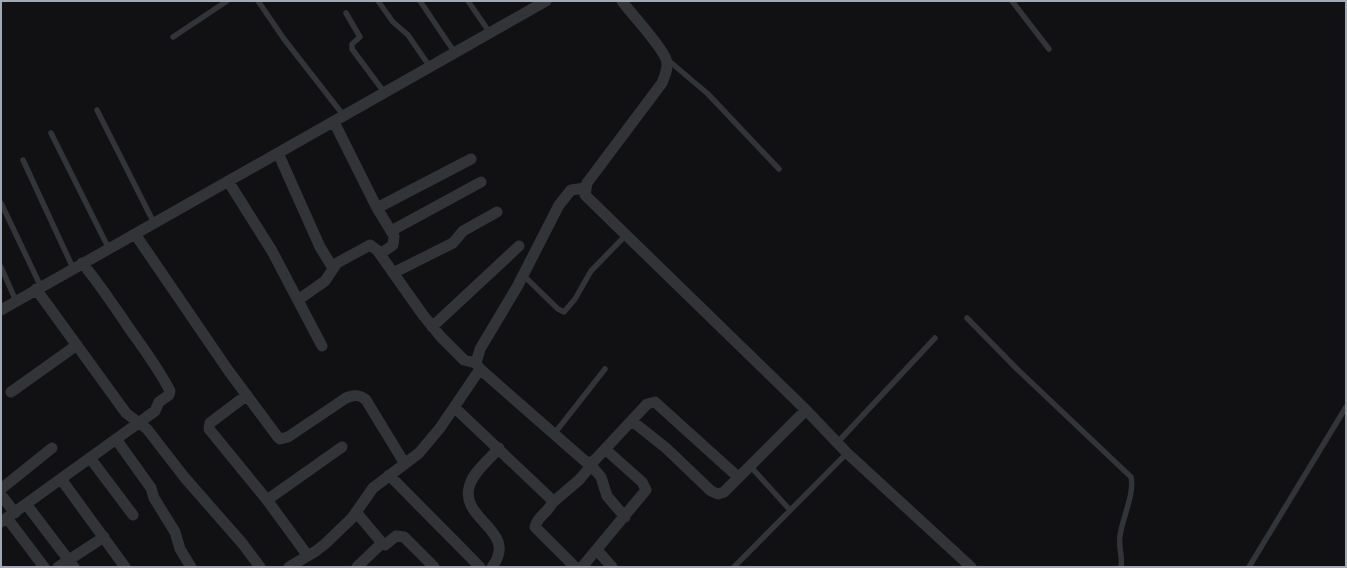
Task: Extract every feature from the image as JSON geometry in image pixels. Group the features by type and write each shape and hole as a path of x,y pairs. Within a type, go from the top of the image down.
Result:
{"street":[{"path":"1,310 546,1"},
{"path":"622,1 666,59 667,67 662,83 585,188 585,195 589,201 806,410 847,453 972,567"},
{"path":"334,122 377,208 395,240 393,245 380,254"},
{"path":"278,153 320,247 333,268"},
{"path":"377,208 471,159"},
{"path":"228,181 272,251 322,346"},
{"path":"391,231 481,182"},
{"path":"289,567 325,544 356,512 373,488 419,453 430,441 454,407 478,366 480,349 523,275 566,194 575,188 585,188"},
{"path":"393,273 453,243 463,231 497,212"},
{"path":"135,234 228,370 276,436 280,439 288,437 346,398 361,396 366,400 405,464"},
{"path":"298,300 324,281 333,268 366,246 374,247 432,327 458,356 478,366 590,464 601,477 607,496 625,517"},
{"path":"432,327 519,246"},
{"path":"8,518 155,411 158,403 170,395 170,391 102,289 78,266"},
{"path":"39,288 77,345 126,413 140,422 260,567"},
{"path":"11,392 77,345"},
{"path":"247,395 210,423 209,429 267,500 308,556"},
{"path":"575,567 535,527 537,520 551,507 552,503 578,480 590,464 650,402 659,404 738,477"},
{"path":"454,407 499,448 551,499 552,503"},
{"path":"632,421 666,448 711,491 718,494 724,492 806,410"},
{"path":"116,440 151,488 154,498 175,532 180,549 191,567"},
{"path":"267,500 342,447"},
{"path":"1,489 52,448"},
{"path":"492,567 499,557 500,549 498,539 472,508 468,497 470,484 476,473 499,448"},
{"path":"582,567 644,495 645,486 605,449"},
{"path":"90,458 133,515"},
{"path":"389,475 480,567"},
{"path":"61,479 125,567"},
{"path":"1,494 8,518 44,567"},
{"path":"26,504 72,563"},
{"path":"356,512 382,543 385,545 389,544 396,536 404,537 434,567"},
{"path":"58,567 72,563 104,537"},
{"path":"357,567 382,543"},
{"path":"597,550 612,567"}],"lane":[{"path":"173,37 227,1"},
{"path":"258,1 280,33 344,116"},
{"path":"378,1 393,22 408,35 430,67"},
{"path":"420,1 456,53"},
{"path":"468,1 490,33"},
{"path":"1012,1 1049,49"},
{"path":"346,13 360,37 352,44 352,49 384,92"},
{"path":"666,59 708,94 779,169"},
{"path":"97,110 154,223"},
{"path":"51,133 110,249"},
{"path":"23,160 78,266"},
{"path":"1,203 39,288"},
{"path":"523,275 558,309 564,312 575,299 591,271 626,235"},
{"path":"1,267 16,301"},
{"path":"967,318 1023,375 1131,477 1132,487 1119,539 1122,554 1121,567"},
{"path":"837,443 935,338"},
{"path":"554,434 605,369"},
{"path":"1249,567 1346,407"},
{"path":"734,567 847,453"},
{"path":"750,466 790,510"}]}
